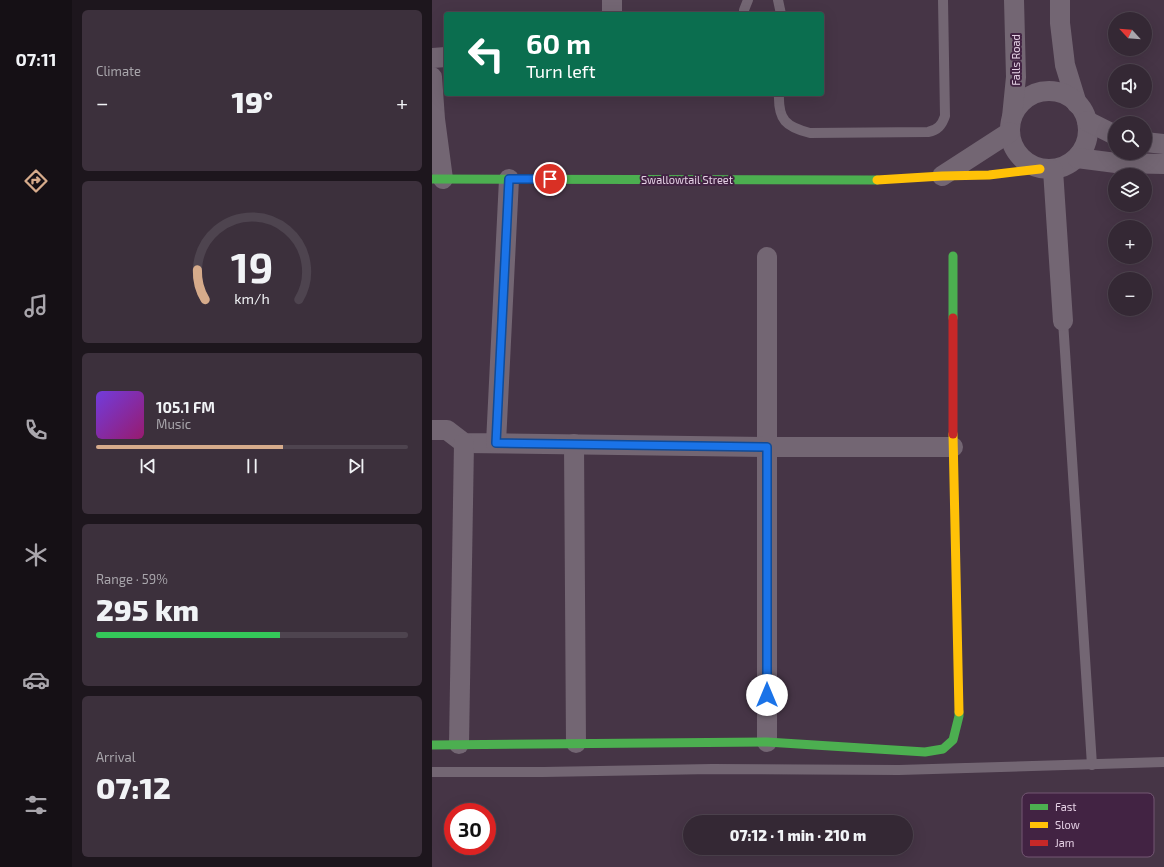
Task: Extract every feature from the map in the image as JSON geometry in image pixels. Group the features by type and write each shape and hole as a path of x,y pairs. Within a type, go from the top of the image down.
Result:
{"street":[{"path":"612,0 612,12"},
{"name":"Falls Road","path":"1011,126 1016,77 1014,0"},
{"path":"1060,0 1060,23 1066,65 1077,104"},
{"path":"432,58 444,58"},
{"path":"432,77 437,179"},
{"path":"1049,91 1062,93 1073,100 1082,109 1088,122 1088,135 1084,147 1077,158 1066,166 1046,169 1028,163 1018,155 1012,144 1011,126 1017,108 1026,99 1037,93 1049,91"},
{"path":"1088,122 1108,132"},
{"name":"Swallowtail Street","path":"942,176 1011,126"},
{"path":"1152,143 1164,144"},
{"path":"1077,158 1116,163 1164,164"},
{"path":"1046,169 1063,321"},
{"name":"Swallowtail Street","path":"437,179 885,180 942,176 989,175 1046,169"},
{"path":"496,443 509,179"},
{"path":"432,745 767,742 925,752 943,749 953,740 959,716 953,448 953,256"},
{"path":"767,257 767,742"},
{"path":"432,430 447,430 464,443 953,448"},
{"path":"459,744 464,443"},
{"path":"574,444 576,743"}],"lane":[{"path":"744,12 748,0"},
{"path":"778,0 781,12"},
{"path":"779,96 779,104 783,119 794,128 810,133 934,131 943,123 945,116 943,0"},
{"path":"1063,321 1092,765"},
{"path":"432,772 712,769 899,770 1164,762"}],"traffic: fast":[{"path":"432,179 877,180"},
{"path":"953,256 953,318"},
{"path":"432,745 767,742 925,752 943,749 953,740 959,712"}],"traffic: slow":[{"path":"877,180 989,175 1040,169"},
{"path":"953,434 959,712"}],"traffic: jam":[{"path":"953,318 953,434"}],"route":[{"path":"550,179 509,179 496,443 767,447 767,695"}]}
